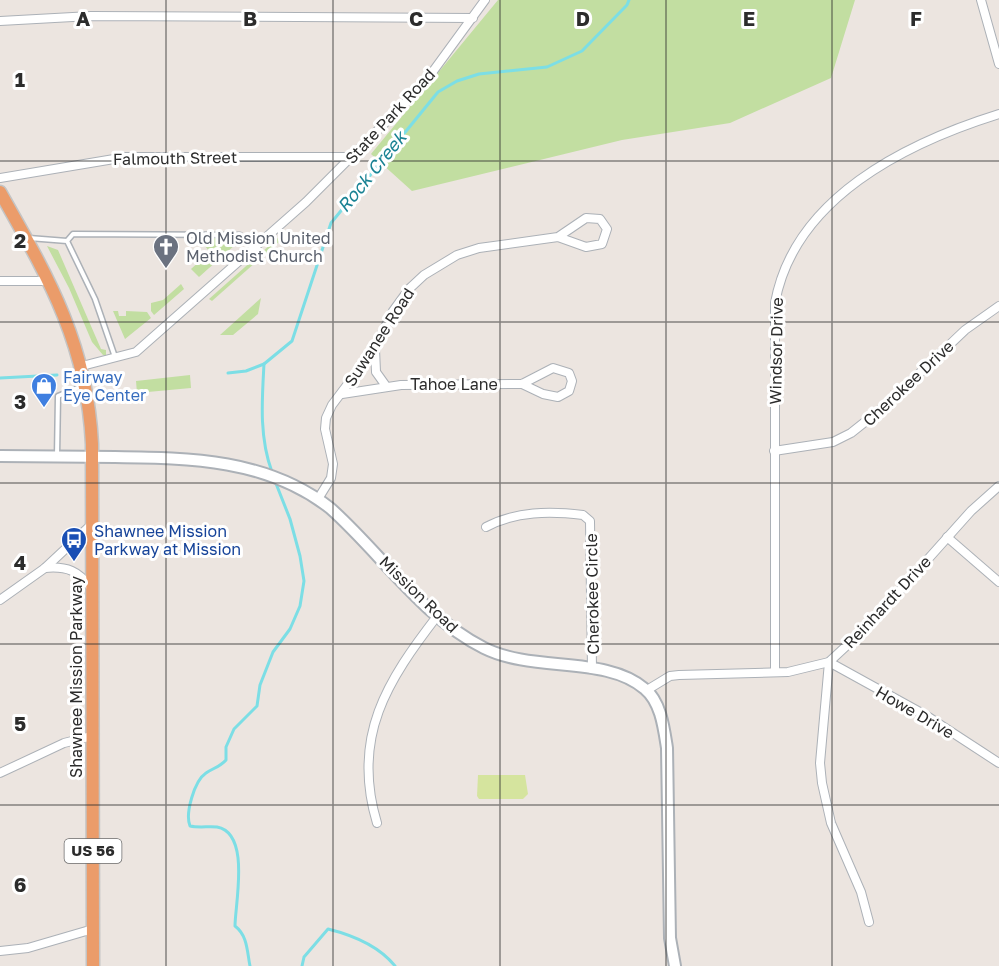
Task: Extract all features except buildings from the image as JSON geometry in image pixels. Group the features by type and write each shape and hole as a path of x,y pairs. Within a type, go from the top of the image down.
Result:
{"highway":[{"name":"Shawnee Mission Parkway","path":"0,192 48,281 82,366 86,385 92,457 93,966"}],"main road":[{"name":"Mission Road","path":"0,456 181,458 239,466 273,476 315,497 346,522 438,615 466,638 499,654 541,664 615,673 647,690"},
{"path":"647,690 662,719 667,748 670,938 675,966"}],"street":[{"name":"State Park Road","path":"82,366 136,352 254,249 352,157 423,85 485,0"},
{"path":"981,0 999,64"},
{"path":"0,21 92,16 473,18"},
{"name":"Windsor Drive","path":"775,672 775,303 784,266 802,234 834,201 891,160 942,134 999,114"},
{"name":"Falmouth Street","path":"0,178 126,157 352,157"},
{"name":"Suwanee Road","path":"315,497 331,478 333,464 325,429 326,418 332,405 375,348 401,298 424,275 439,264 479,248 558,237 592,248 602,244 607,229 600,219 586,218 558,237"},
{"path":"0,281 48,281"},
{"name":"Cherokee Drive","path":"774,451 833,442 851,432 885,406 965,330 999,306"},
{"name":"Tahoe Lane","path":"375,348 376,372 386,386"},
{"name":"Tahoe Lane","path":"342,394 386,386 522,384 558,398 566,395 572,381 569,373 558,367 547,369 522,384"},
{"name":"Reinhardt Drive","path":"647,690 670,676 775,672 829,662 870,624 947,537 999,486"},
{"name":"Cherokee Circle","path":"486,527 501,519 536,513 583,514 590,521 592,669"},
{"path":"0,600 45,568 92,525"},
{"path":"947,537 999,582"},
{"path":"45,568 70,569 83,577 92,588"},
{"path":"377,823 368,784 370,748 379,706 398,668 438,615"},
{"path":"829,662 820,763 822,783 831,823 861,892 869,922"},
{"name":"Howe Drive","path":"829,662 927,716 999,763"},
{"path":"0,773 64,743 92,736"},
{"path":"0,951 28,948 93,929"}],"lane":[{"path":"67,241 73,234 240,235 254,249"},
{"path":"26,238 67,241"},
{"path":"67,241 95,299 115,358"},
{"path":"57,457 58,396 86,385"}],"green space":[{"path":"498,0 855,0 831,78 730,123 622,140 412,191 371,154"},
{"path":"197,237 232,237 236,244 199,277 191,269 210,252"},
{"path":"279,237 281,240 212,301 209,299"},
{"path":"47,246 58,250 101,349 106,350 106,355 103,355 92,342 69,288"},
{"path":"181,284 184,289 154,315 151,311 151,303 163,300"},
{"path":"261,298 258,314 233,335 220,335"},
{"path":"113,311 118,311 119,316 126,316 126,311 147,312 151,318 125,339"},
{"path":"190,375 191,388 137,393 136,381"},
{"path":"478,775 525,775 528,794 523,799 479,799 477,796"}],"waterway":[{"name":"Rock Creek","path":"272,472 263,432 264,364 292,341 331,223 438,92 457,81 479,74 547,67 582,51 627,5 629,0"},
{"path":"228,373 246,371 264,364"},
{"path":"0,378 57,375"},
{"name":"Rock Creek","path":"250,966 245,939 235,926 239,870 234,842 228,832 217,827 190,826 189,814 198,783 206,773 226,760 226,747 234,729 257,706 260,685 273,652 290,629 300,606 304,581 300,556 290,519 275,481"},
{"name":"Rock Creek","path":"302,966 304,957 328,929 364,942 389,959 395,966"}],"place":[{"name":"Old Mission United Methodist Church","path":"166,270"},
{"name":"Fairway Eye Center","path":"44,409"},
{"name":"Shawnee Mission Parkway at Mission","path":"74,563"}]}
